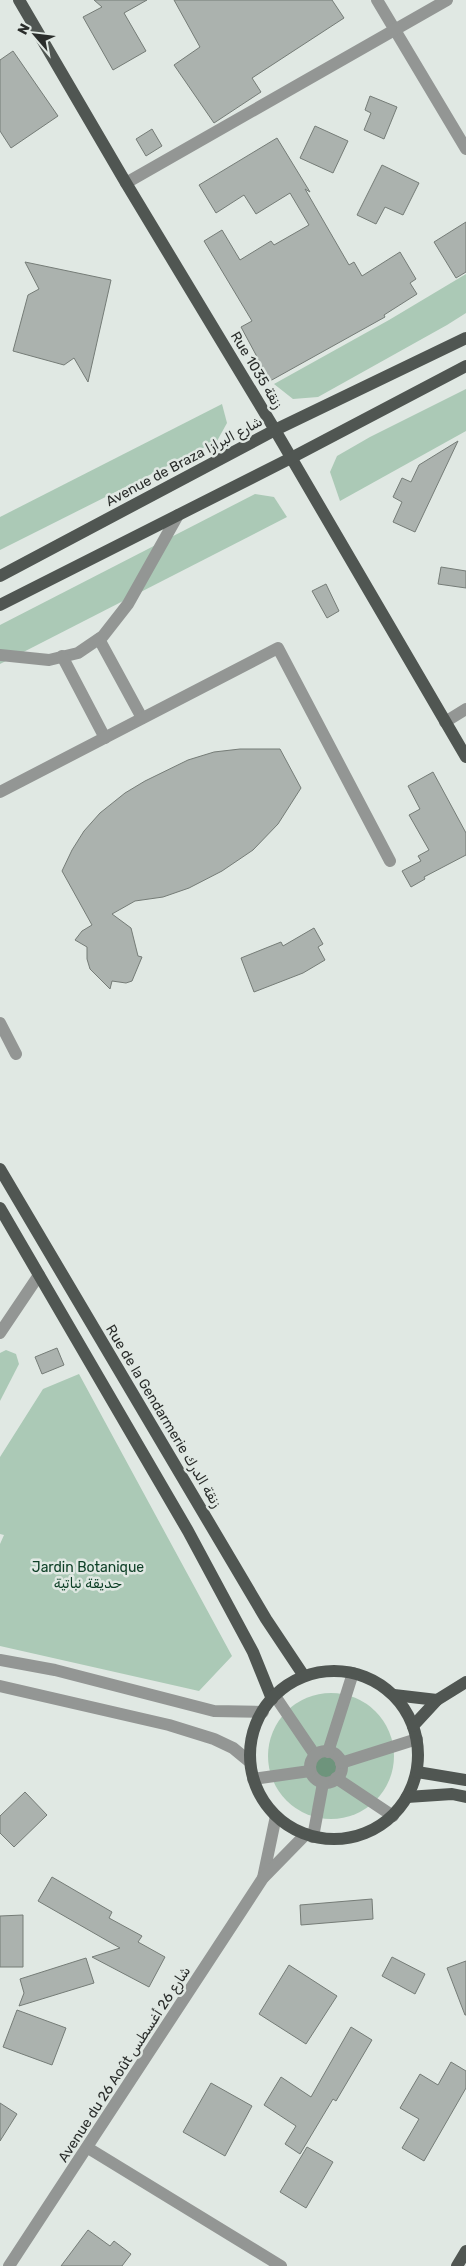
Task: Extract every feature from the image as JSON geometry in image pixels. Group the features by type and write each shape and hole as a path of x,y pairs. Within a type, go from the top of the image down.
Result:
{"main road":[{"name":"Rue 1035 زنقة","path":"19,0 126,183 275,430 466,757"},
{"name":"Avenue de Braza شارع البرازا","path":"0,576 275,430 466,338"},
{"path":"0,605 291,458 466,366"},
{"name":"Rue de la Gendarmerie زنقة الدرك","path":"0,1169 266,1619 304,1676"},
{"path":"0,1208 193,1540 252,1652 273,1698"},
{"path":"335,1671 353,1673 381,1685 394,1695 404,1708 415,1732 417,1772 407,1797 393,1816 380,1826 364,1834 347,1839 330,1840 309,1836 294,1830 276,1816 262,1799 250,1762 252,1736 263,1712 273,1698 304,1676 335,1671"},
{"path":"415,1732 437,1700 466,1682"},
{"path":"394,1695 437,1700"},
{"path":"417,1772 466,1780"},
{"path":"407,1797 452,1794 466,1798"},
{"path":"457,2266 466,2250"}],"street":[{"path":"377,0 466,149"},
{"path":"126,183 447,0"},
{"path":"0,655 49,660 78,653 100,639 128,604 178,515"},
{"path":"100,639 142,718"},
{"path":"0,792 278,648 390,861"},
{"path":"62,656 104,738"},
{"path":"445,722 466,709"},
{"path":"0,1023 16,1054"},
{"path":"0,1333 39,1275"},
{"path":"0,1660 56,1670 214,1711 263,1712"},
{"path":"328,1752 353,1673"},
{"path":"0,1686 169,1725 220,1742 233,1748 250,1762"},
{"path":"273,1698 315,1755"},
{"path":"341,1763 415,1732"},
{"path":"328,1752 334,1754 341,1763 340,1774 332,1781 323,1783 313,1776 310,1771 315,1755 328,1752"},
{"path":"254,1779 310,1771"},
{"path":"336,1778 393,1816"},
{"path":"309,1836 323,1783"},
{"name":"Avenue du 26 Août شارع 26 أغسطس","path":"263,1878 276,1816"},
{"name":"Avenue du 26 Août شارع 26 أغسطس","path":"9,2266 263,1878 309,1836"},
{"path":"88,2148 281,2266"}],"green space":[{"path":"466,274 466,313 447,325 318,397 293,399 274,384 389,320"},
{"path":"466,389 466,431 340,501 330,472 337,456 370,437"},
{"path":"222,404 227,423 217,441 0,550 0,517"},
{"path":"255,494 274,497 287,517 0,664 0,625"},
{"path":"6,1350 16,1354 19,1364 0,1401 0,1353"},
{"name":"Jardin Botanique حديقة نباتية","path":"79,1374 232,1656 199,1691 0,1646 0,1544 4,1535 0,1534 0,1457 43,1389"},
{"path":"331,1693 355,1698 376,1711 389,1732 394,1756 389,1780 376,1801 355,1814 331,1819 307,1814 286,1801 273,1780 268,1756 273,1732 286,1711 307,1698"}],"shaded area":[{"path":"326,1756 336,1763 337,1767 330,1777 326,1778 316,1771 315,1767 322,1757"}],"building":[{"path":"94,0 147,0 124,13 146,51 113,70 83,17 102,7"},
{"path":"174,0 332,0 344,18 252,78 261,92 214,123 174,65 200,47"},
{"path":"13,51 58,116 11,148 0,131 0,60"},
{"path":"370,96 397,107 384,139 364,130 371,113 365,110"},
{"path":"315,126 348,141 333,173 300,158"},
{"path":"152,129 162,146 146,156 136,139"},
{"path":"277,138 310,192 305,189 349,265 354,262 362,276 400,252 416,279 410,283 417,294 384,315 385,317 270,381 241,327 252,321 204,241 222,230 240,260 271,241 274,245 309,225 290,193 256,214 244,195 216,213 199,185"},
{"path":"382,165 419,183 403,215 385,207 376,224 357,215"},
{"path":"466,222 466,272 456,278 434,242"},
{"path":"25,262 111,280 88,382 74,358 64,365 13,351 28,295 39,289"},
{"path":"458,441 415,532 393,522 402,502 393,497 402,478 411,482 419,465"},
{"path":"441,567 466,571 466,588 438,584"},
{"path":"326,584 339,611 327,618 312,591"},
{"path":"240,749 280,749 301,788 278,824 253,850 222,871 189,888 163,897 135,901 112,914 131,928 138,956 142,957 132,981 126,983 112,981 110,989 90,969 87,959 87,947 75,940 82,931 92,925 62,871 72,850 84,831 100,813 125,793 188,760 214,752"},
{"path":"433,772 466,833 466,855 424,877 425,879 411,887 402,871 421,861 418,856 429,850 409,815 420,809 408,786"},
{"path":"314,928 323,944 318,947 325,960 303,973 254,992 241,958 281,942 283,946"},
{"path":"57,1348 64,1365 42,1374 35,1357"},
{"path":"25,1792 47,1815 14,1847 0,1833 0,1816"},
{"path":"52,1877 112,1912 109,1918 142,1936 138,1942 165,1957 149,1987 92,1957 120,1948 38,1901"},
{"path":"372,1899 373,1919 301,1925 300,1905"},
{"path":"23,1915 23,1967 0,1967 0,1916"},
{"path":"392,1957 425,1974 415,1994 382,1976"},
{"path":"86,1958 94,1983 19,2006 24,1993 20,1979"},
{"path":"466,1961 466,2015 465,2015 447,1968"},
{"path":"289,1965 337,1996 306,2044 259,2014"},
{"path":"17,2010 66,2028 52,2065 3,2047"},
{"path":"351,2027 372,2040 336,2101 333,2099 300,2154 285,2144 296,2126 264,2105 281,2077 311,2097"},
{"path":"451,2062 466,2071 466,2088 424,2161 402,2148 419,2119 400,2108 420,2074 438,2085"},
{"path":"211,2083 252,2106 225,2156 183,2132"},
{"path":"0,2103 17,2114 0,2141"},
{"path":"307,2147 333,2162 306,2208 280,2192"},
{"path":"88,2230 110,2246 114,2241 131,2254 122,2266 61,2266"}]}
